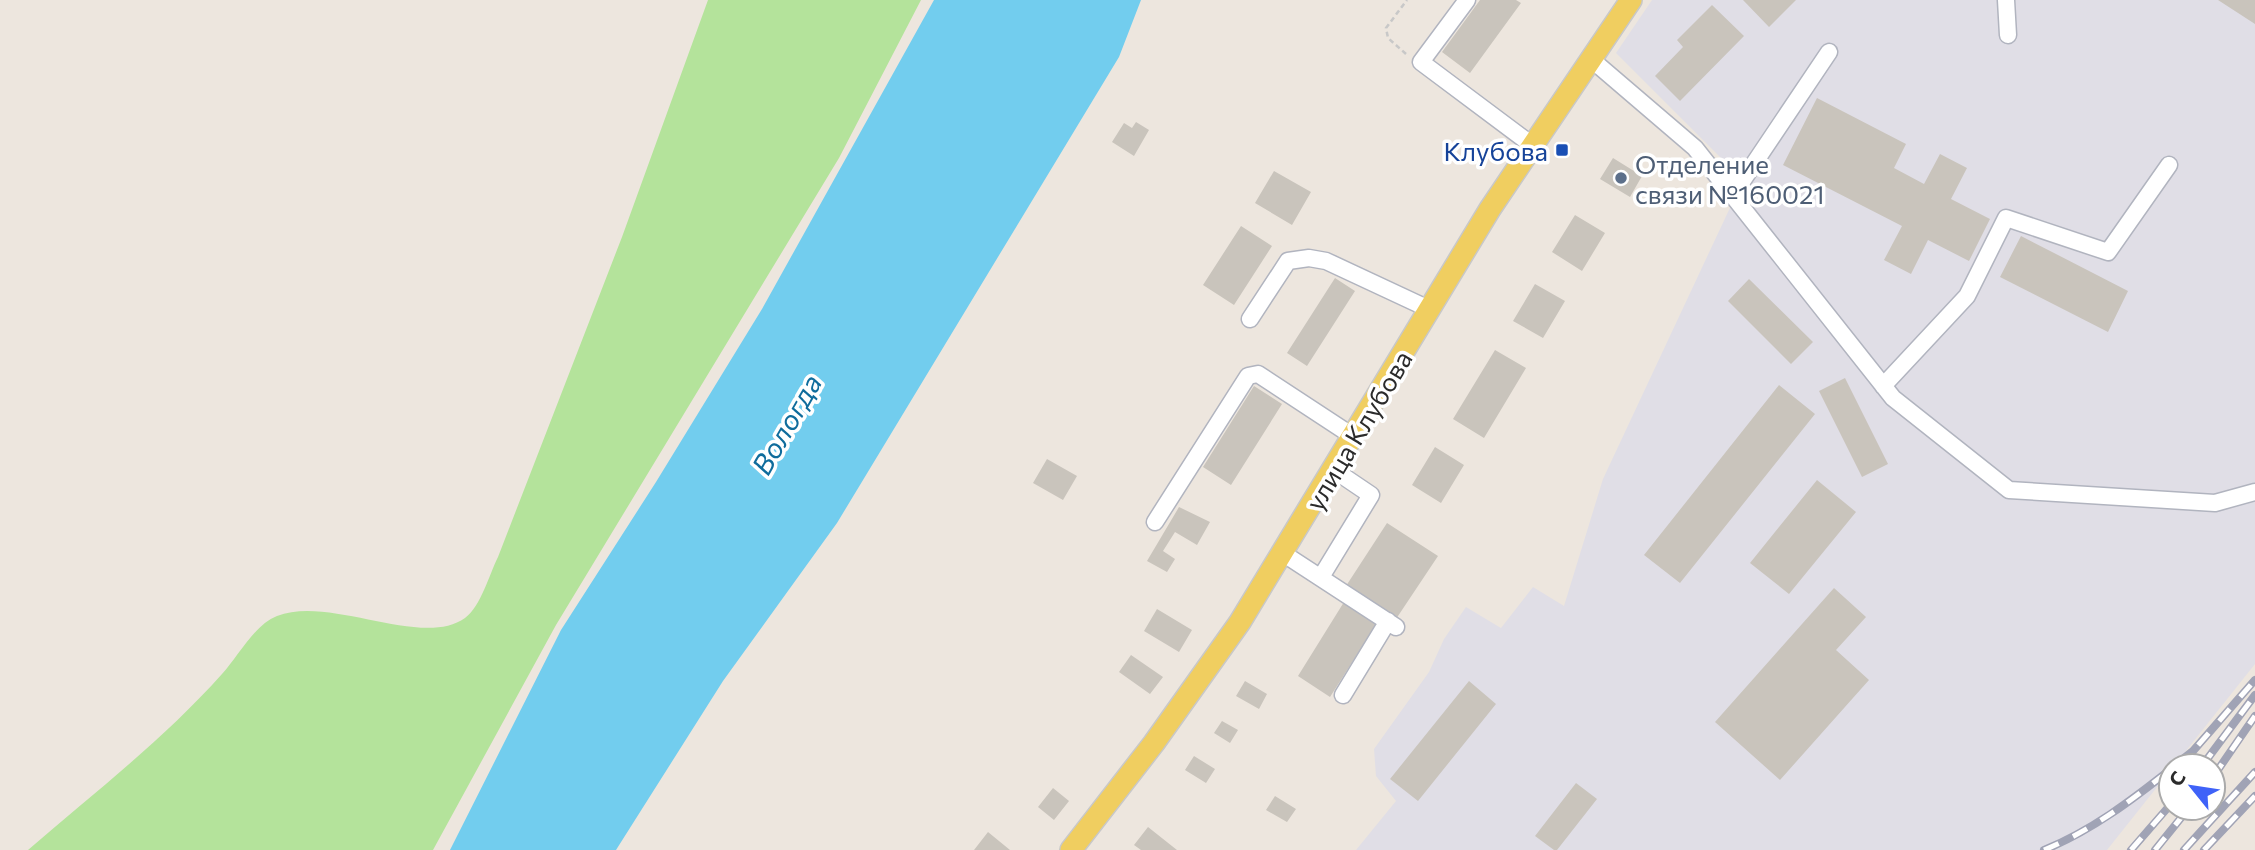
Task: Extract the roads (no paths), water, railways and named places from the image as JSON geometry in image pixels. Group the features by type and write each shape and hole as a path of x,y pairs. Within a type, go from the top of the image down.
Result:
{"main road":[{"name":"улица Клубова","path":"1071,850 1154,743 1240,622 1532,145 1632,0"}],"lane":[{"path":"1467,0 1421,62 1532,145"},
{"path":"2006,0 2008,35"},
{"path":"1725,187 1743,180 1829,52"},
{"path":"1591,59 1695,148 1883,386 2009,490 2215,503 2255,492"},
{"path":"1883,386 1967,296 2006,218 2108,252 2169,164"},
{"path":"1250,319 1288,261 1309,258 1342,267 1431,310"},
{"path":"1155,522 1248,376 1258,374 1354,437"},
{"path":"1321,577 1371,495 1334,470"},
{"path":"1284,554 1392,624 1343,695"}],"water":[{"name":"Вологда","path":"934,0 1141,0 1119,57 837,523 723,681 616,850 450,850 561,630 762,309"}],"railway":[{"path":"2192,752 2255,680"},
{"path":"2212,752 2255,695"},
{"path":"2227,757 2255,716"},
{"path":"2184,850 2255,772"},
{"path":"2044,850 2095,824 2157,780"},
{"path":"2204,850 2255,796"},
{"path":"2131,850 2157,820"},
{"path":"2155,850 2178,822"}],"place":[{"name":"Клубова","path":"1562,150"},
{"name":"Отделение связи №160021","path":"1621,178"}]}
